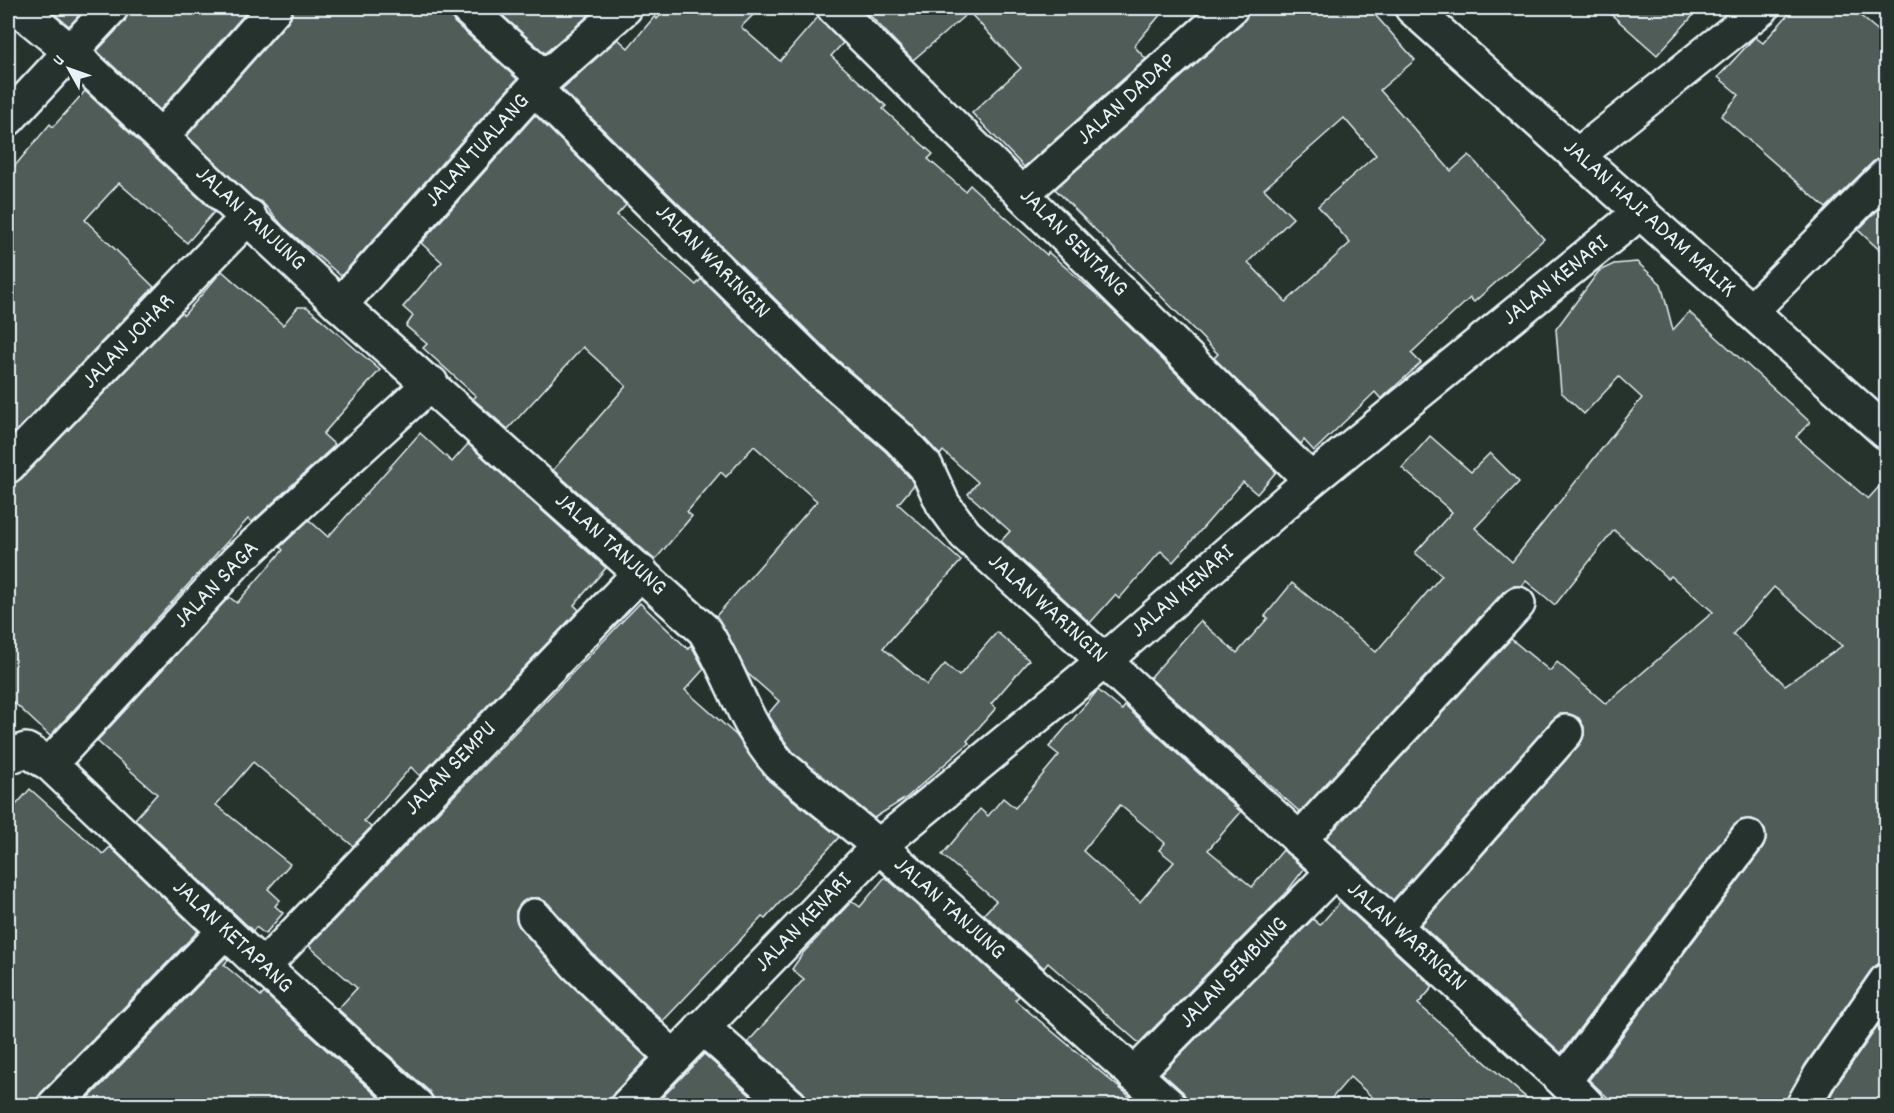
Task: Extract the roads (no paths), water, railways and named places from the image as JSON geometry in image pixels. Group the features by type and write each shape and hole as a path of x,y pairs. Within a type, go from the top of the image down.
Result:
{"street":[{"name":"JALAN TANJUNG","path":"18,8 71,52 249,216 340,305 431,383 704,630 722,659 767,751 781,766 879,846 1170,1106"},
{"path":"8,119 111,8"},
{"path":"162,136 275,8"},
{"name":"JALAN WARINGIN","path":"467,8 820,370 899,438 926,467 943,504 965,534 1564,1081 1588,1106"},
{"name":"JALAN TUALANG","path":"340,305 539,83 625,8"},
{"name":"JALAN SENTANG","path":"834,8 1311,480"},
{"name":"JALAN DADAP","path":"1023,193 1231,8"},
{"name":"JALAN HAJI ADAM MALIK","path":"1412,8 1751,311 1771,340 1887,457"},
{"path":"1578,155 1762,8"},
{"path":"1541,122 1563,165 1628,224 1771,340"},
{"path":"1751,311 1887,175"},
{"name":"JALAN JOHAR","path":"8,466 249,216"},
{"name":"JALAN KENARI","path":"627,1106 879,846 1104,661 1311,480 1628,224"},
{"name":"JALAN HAJI ADAM MALIK","path":"1771,340 1887,432"},
{"name":"JALAN SAGA","path":"50,764 237,561 431,383"},
{"name":"JALAN SEMPU","path":"263,967 641,572"},
{"path":"1299,840 1518,604"},
{"path":"1395,926 1566,732"},
{"path":"8,757 26,750 50,764"},
{"name":"JALAN KETAPANG","path":"50,764 263,967 416,1105"},
{"path":"1564,1081 1749,837"},
{"name":"JALAN SEMBUNG","path":"1134,1075 1334,871"},
{"path":"534,915 577,965 673,1057"},
{"path":"54,1106 225,931"},
{"path":"1803,1106 1820,1076 1887,981"},
{"path":"702,1027 791,1106"}]}
